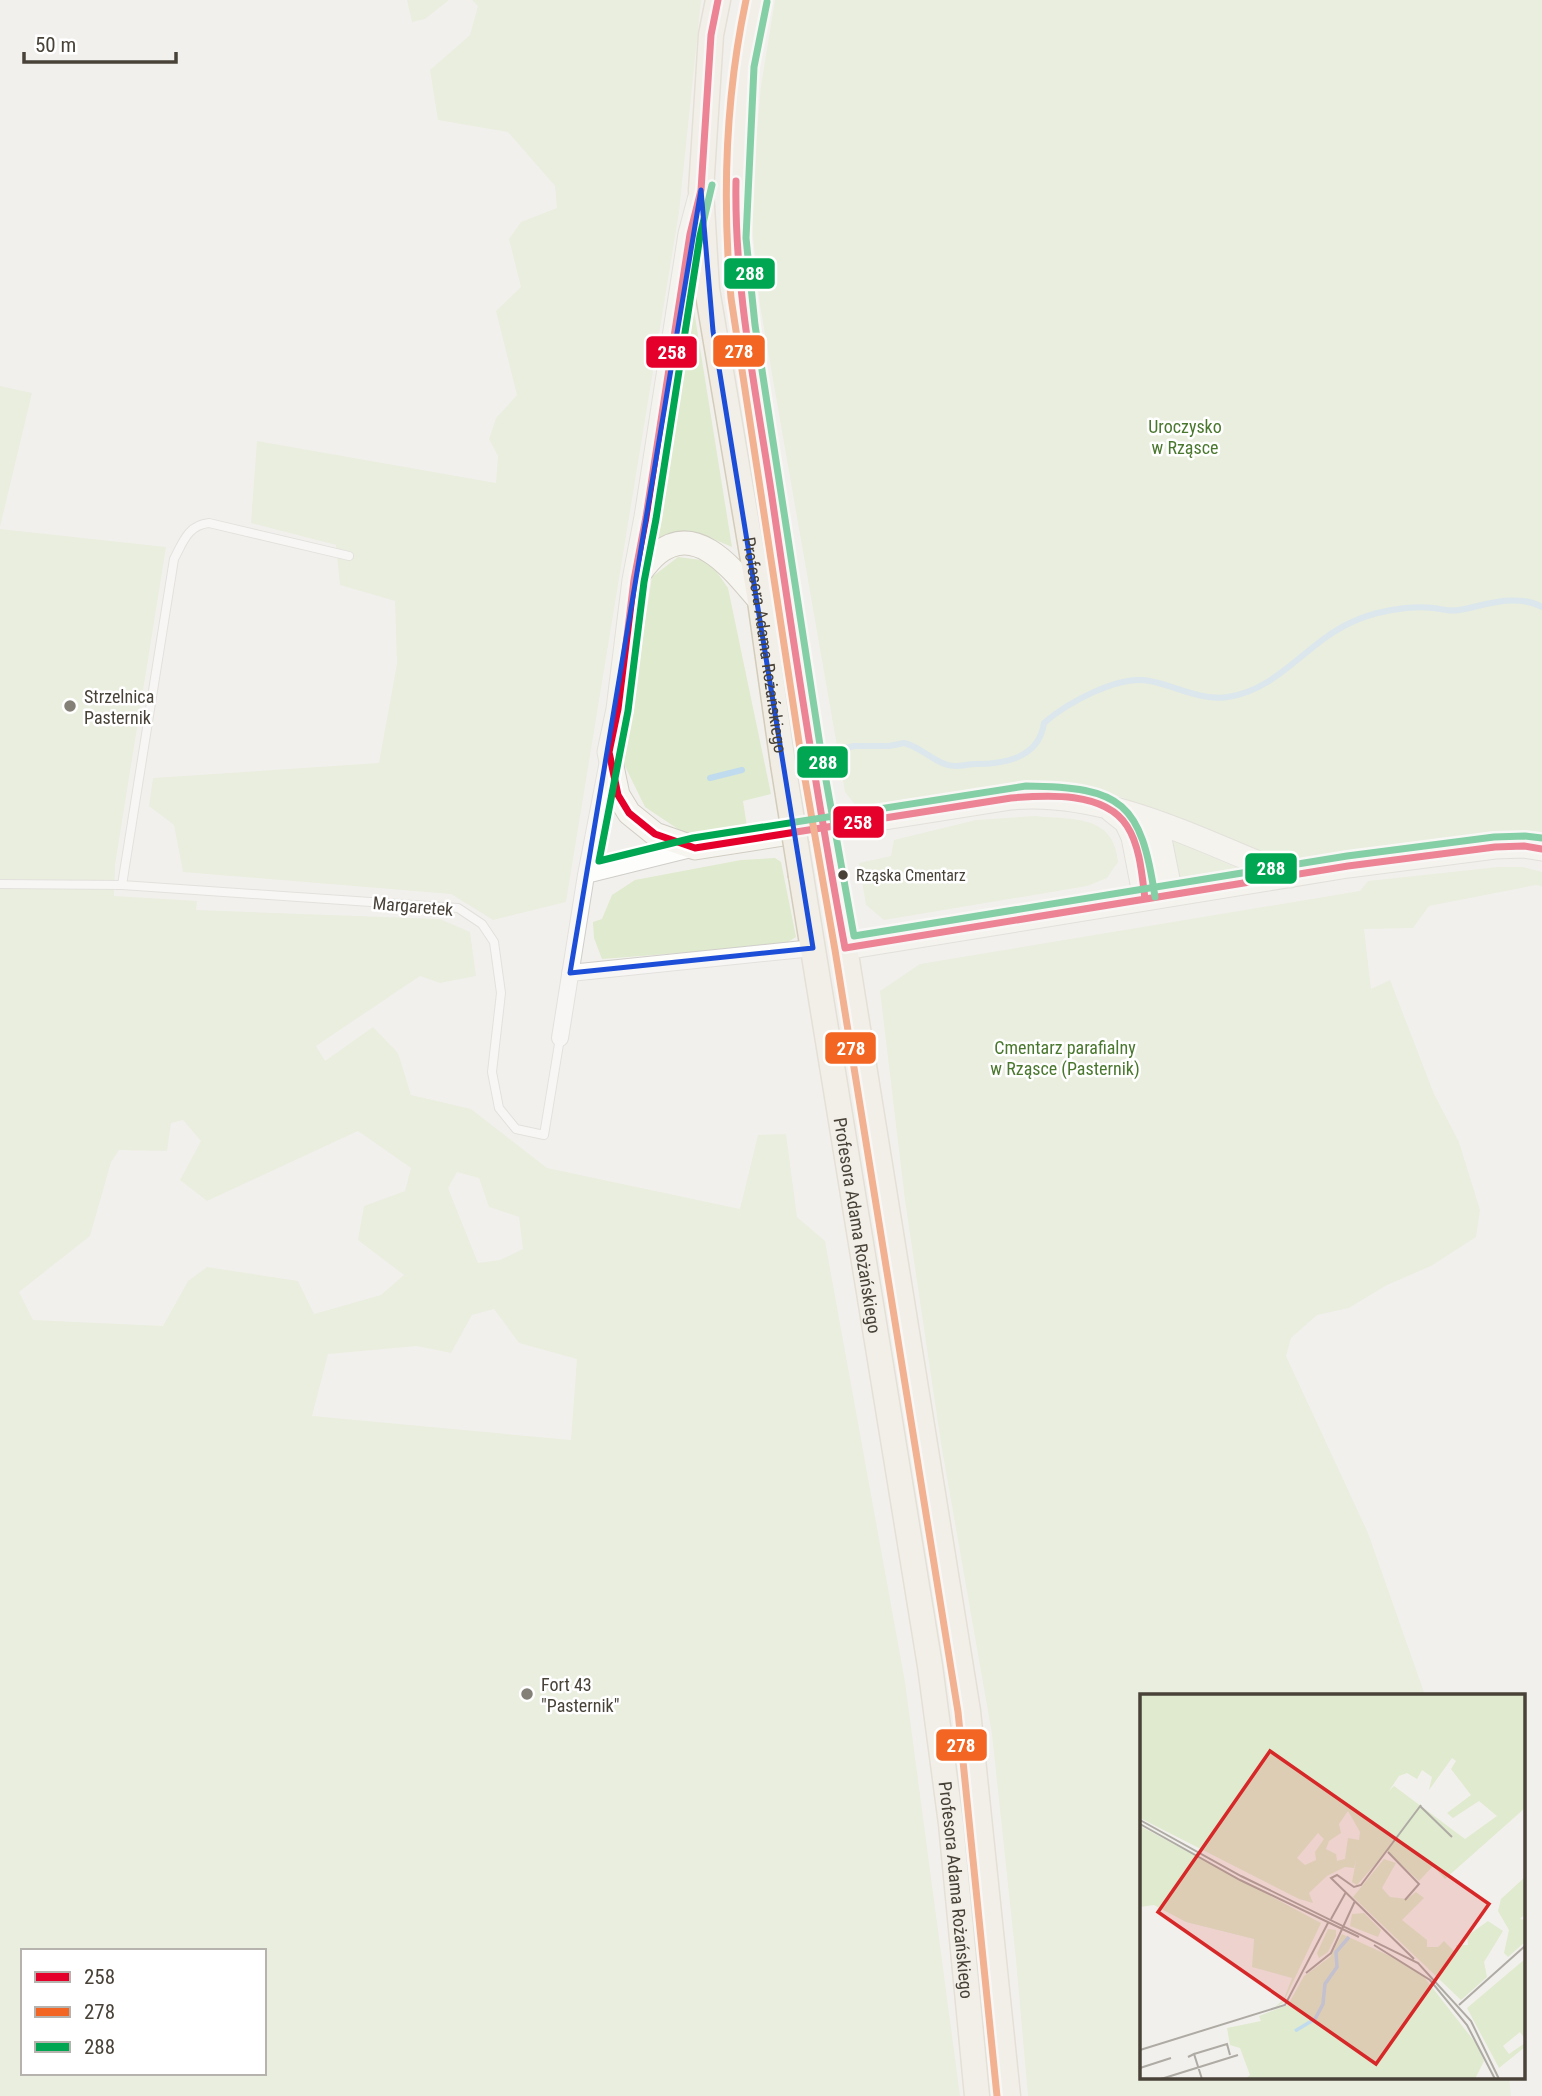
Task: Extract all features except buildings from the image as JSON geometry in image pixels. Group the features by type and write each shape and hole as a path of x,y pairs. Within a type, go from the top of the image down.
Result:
{"main road":[{"name":"Profesora Adama Rożańskiego","path":"718,0 710,35 701,190 707,289 760,601 783,764 932,1677 951,1824 977,2096"},
{"name":"Profesora Adama Rożańskiego","path":"757,0 744,66 735,203 735,238 745,326 812,760 966,1697 1008,2096"}],"street":[{"path":"695,848 655,834 629,813 618,795 610,752 634,580 690,234 701,190"},
{"path":"634,580 660,551 680,543 692,544 703,547 722,559 760,601"},
{"name":"Margaretek","path":"559,1038 610,752"},
{"path":"586,875 695,848 1011,798 1059,798 1108,807 1150,820 1290,876"},
{"path":"1108,807 1126,822 1133,837 1145,899"},
{"path":"1150,820 1160,839 1171,894"},
{"path":"845,948 1290,876 1495,847 1524,846 1542,849"},
{"path":"570,973 813,948"}],"lane":[{"path":"122,885 174,559 192,527 209,523 349,556"},
{"name":"Margaretek","path":"0,884 122,885 458,908 482,924 494,942 501,993 492,1072 499,1108 516,1129 544,1135 559,1038"}],"highlighted area":[{"path":"701,190 713,331 813,948 570,973"}],"green space":[{"path":"407,0 449,0 425,19 412,22"},
{"path":"472,0 701,0 679,212 566,902 493,920 451,894 183,872 174,825 149,806 153,778 379,763 397,664 395,601 340,585 336,545 251,523 257,441 496,483 498,456 489,439 496,418 517,395 496,311 521,287 509,239 521,222 557,208 555,186 508,132 438,120 430,70 470,35 478,6"},
{"name":"Uroczysko w Rząsce","path":"775,0 1542,0 1542,836 1493,831 1296,863 1226,840 1113,794 1054,782 992,786 859,810 845,792 760,305 750,207 761,86"},
{"path":"692,298 732,547 704,535 654,539"},
{"path":"0,386 32,393 0,527"},
{"path":"0,529 166,547 115,865 114,896 197,901 196,910 440,919 470,932 476,976 440,983 420,976 316,1046 325,1061 373,1027 398,1053 411,1095 471,1109 547,1168 740,1209 758,1135 786,1134 797,1217 825,1241 905,1682 960,2096 0,2096","holes":["183,1120 201,1141 180,1180 207,1201 358,1131 411,1168 405,1191 364,1206 358,1240 404,1275 381,1295 314,1314 298,1281 207,1267 188,1281 163,1326 33,1320 19,1292 90,1236 111,1162 119,1150 167,1151 171,1123","457,1172 479,1178 489,1207 519,1217 523,1249 500,1260 478,1263 448,1188","494,1309 519,1343 577,1359 571,1440 312,1416 328,1354 417,1346 451,1353 472,1315"]},
{"path":"678,557 709,561 728,588 771,794 743,801 747,827 684,833 645,807 623,762 652,577"},
{"path":"1035,816 1089,822 1100,827 1109,835 1115,846 1118,862 1107,878 1087,886 884,920 866,905 859,863 891,856 894,840 976,820"},
{"path":"1175,841 1244,873 1180,882 1172,843"},
{"path":"775,858 781,862 796,937 783,945 602,959 594,938 593,922 602,919 612,895 635,880 741,860"},
{"name":"Cmentarz parafialny w Rząsce (Pasternik)","path":"1498,867 1523,867 1542,872 1542,886 1429,906 1413,928 1364,929 1371,989 1390,980 1434,1094 1459,1142 1480,1210 1476,1237 1431,1266 1387,1285 1349,1308 1317,1315 1291,1338 1286,1356 1368,1533 1425,1694 1140,1694 1140,2078 1509,2078 1511,2096 1028,2096 992,1734 941,1443 905,1200 880,991 920,964 1360,891 1368,881"}],"waterway":[{"path":"838,750 854,746 904,743 951,766 998,763 1019,757 1028,751 1041,735 1044,723 1066,707 1109,686 1137,680 1150,681 1198,695 1228,697 1262,685 1334,632 1369,616 1390,610 1413,608 1455,611 1512,600 1542,607"},
{"path":"710,778 742,770"}],"transit line":[{"name":"258","path":"718,0 711,35 701,190 690,234 634,580 618,709 609,752 618,795 629,813 655,834 695,848 1011,798 1057,796 1090,801 1105,806 1127,826 1138,852 1145,899"},
{"name":"278","path":"746,0 734,74 727,148 731,298 802,762 835,950 958,1712 997,2096"},
{"name":"288","path":"767,2 754,67 746,238 755,325 822,758 854,936 1347,856 1494,837 1542,838"},
{"name":"258","path":"736,181 736,221 747,339 806,723 845,948"},
{"name":"288","path":"712,185 700,236 644,582 628,711 599,861 693,838 1026,786 1059,787 1106,797 1122,807 1134,821 1143,840 1155,897"},
{"name":"258","path":"845,948 1348,866 1495,847 1524,846 1542,849"}],"place":[{"name":"Strzelnica Pasternik","path":"70,706"},
{"name":"Rząska Cmentarz","path":"843,875"},
{"name":"Fort 43 \"Pasternik\"","path":"527,1694"}]}
